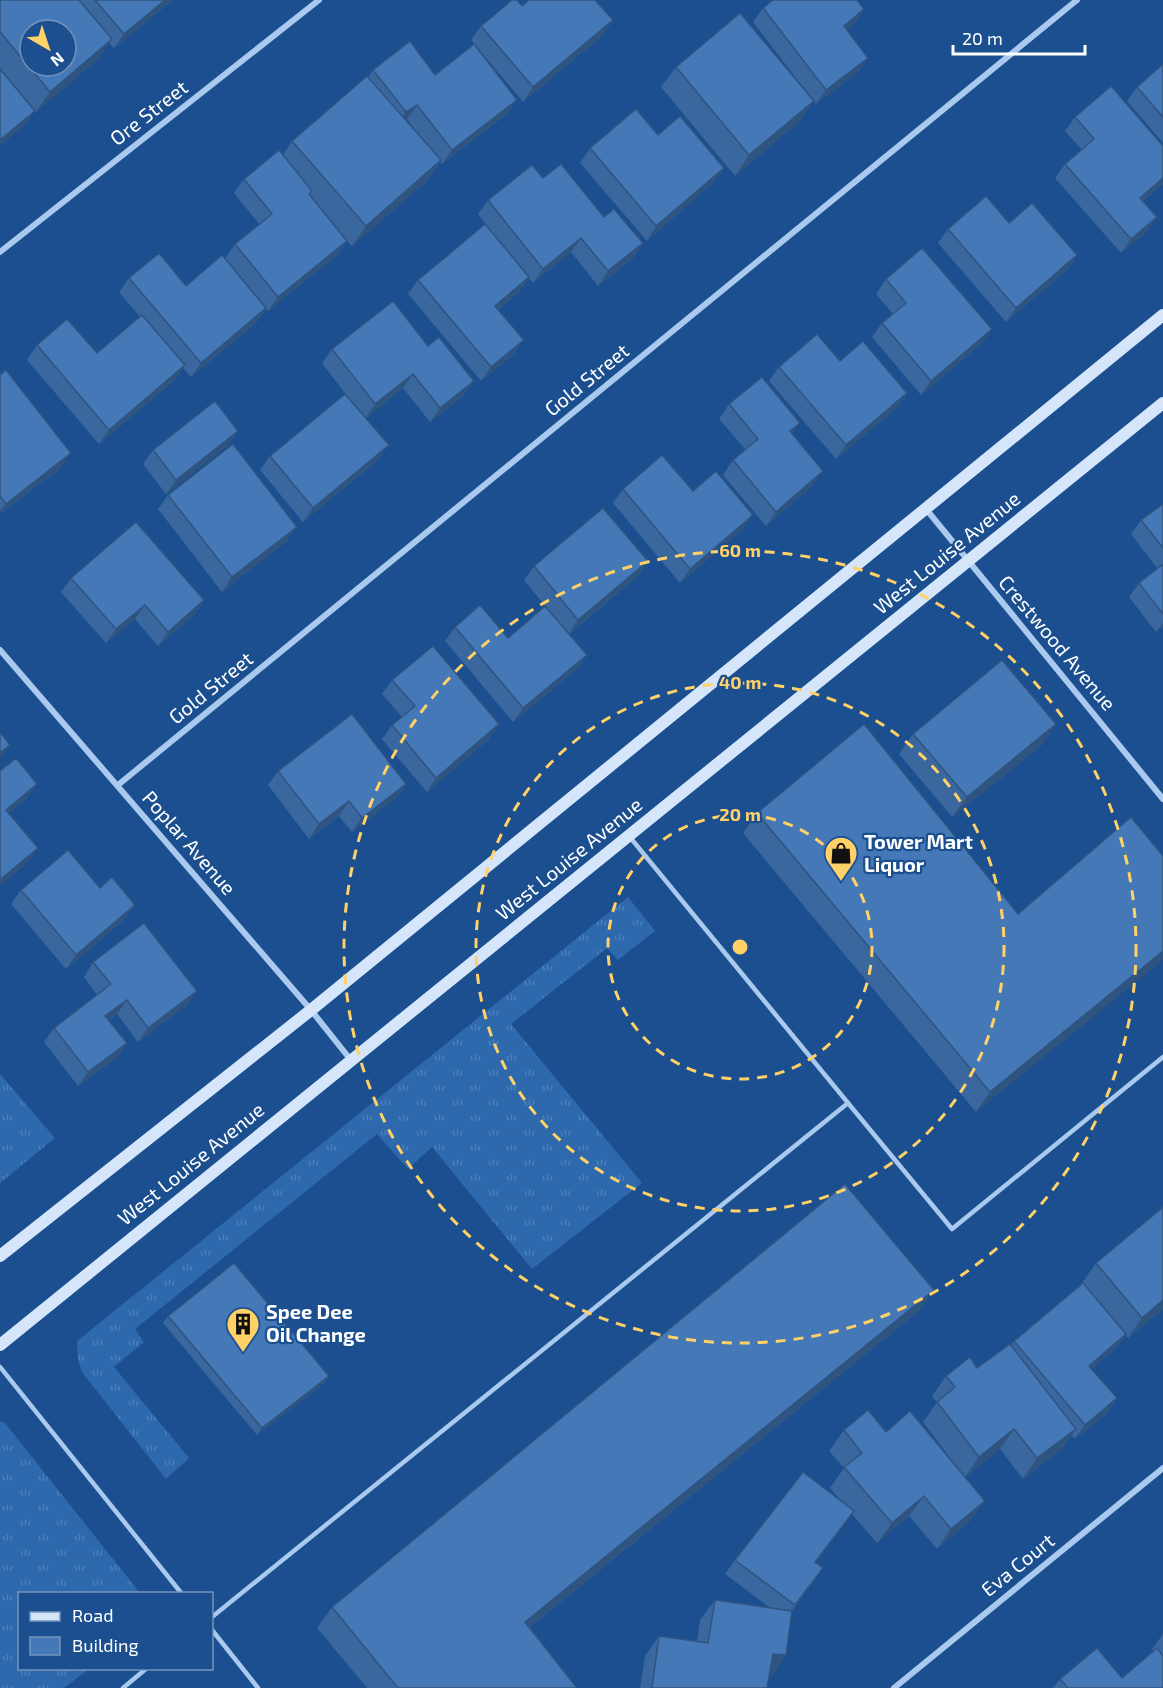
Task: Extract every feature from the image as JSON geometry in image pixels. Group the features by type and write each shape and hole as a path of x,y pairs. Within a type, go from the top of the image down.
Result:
{"main road":[{"path":"0,1256 311,1010 1163,315"},
{"name":"West Louise Avenue","path":"0,1345 350,1059 1163,403"}],"street":[{"name":"Ore Street","path":"0,252 319,0"},
{"name":"Gold Street","path":"118,785 1077,0"},
{"name":"Crestwood Avenue","path":"926,509 1163,799"},
{"name":"Poplar Avenue","path":"0,650 311,1010 350,1059"},
{"name":"Eva Court","path":"894,1688 1163,1468"}],"lane":[{"path":"629,836 952,1229 1163,1057"},
{"path":"213,1616 848,1103"},
{"path":"0,1367 181,1592"},
{"path":"213,1631 258,1688"},
{"path":"123,1688 145,1670"}],"green space":[{"path":"628,897 655,931 618,960 607,948 511,1024 642,1183 532,1269 432,1147 408,1169 377,1134 135,1329 144,1342 114,1367 189,1458 166,1479 82,1372 78,1360 77,1341"},
{"path":"0,1074 55,1138 0,1183"},
{"path":"0,1421 5,1423 139,1592 18,1592 18,1670 88,1670 64,1688 0,1688"}],"building":[{"path":"0,0 79,0 112,39 78,68 78,18 18,18 18,54 0,32"},
{"path":"95,0 165,0 124,34"},
{"path":"512,0 517,0 522,6 529,0 595,0 613,20 533,87 481,26"},
{"path":"773,0 857,0 864,9 844,26 868,58 826,90 763,8"},
{"path":"740,13 814,101 749,155 676,67"},
{"path":"410,41 435,75 474,44 517,100 452,150 417,105 406,112 373,70"},
{"path":"1163,64 1163,117 1137,87"},
{"path":"0,69 35,111 0,140"},
{"path":"367,76 441,160 366,226 292,141"},
{"path":"38,78 66,78 50,92"},
{"path":"1111,86 1163,146 1163,178 1140,198 1157,217 1131,239 1065,164 1094,139 1075,117"},
{"path":"636,109 658,135 680,116 724,168 656,226 590,148"},
{"path":"279,150 312,191 309,194 347,241 278,297 235,244 272,214 244,179"},
{"path":"561,164 604,217 614,209 643,243 608,271 581,238 543,269 488,200 532,165 543,178"},
{"path":"986,196 1009,223 1032,203 1077,255 1016,308 948,229"},
{"path":"485,224 529,277 495,306 524,340 491,367 418,280"},
{"path":"922,248 992,329 931,381 882,323 906,303 886,279"},
{"path":"159,253 186,286 222,255 266,308 201,363 129,278"},
{"path":"393,301 428,346 439,337 474,381 440,408 413,374 375,404 332,349"},
{"path":"142,315 185,365 109,430 37,345 67,319 97,353"},
{"path":"817,334 840,361 863,341 907,393 846,445 779,367"},
{"path":"6,370 71,453 6,504 0,496 0,375"},
{"path":"762,377 800,423 790,431 823,471 776,512 733,460 758,439 729,404"},
{"path":"345,394 389,445 313,508 270,456"},
{"path":"215,401 238,431 176,480 153,450"},
{"path":"233,444 297,527 232,577 168,495"},
{"path":"662,455 693,491 716,471 753,515 690,569 623,489"},
{"path":"1163,504 1163,548 1141,520"},
{"path":"603,508 648,561 578,620 534,566"},
{"path":"136,522 204,600 168,632 145,605 116,629 71,578"},
{"path":"1163,564 1163,614 1139,583"},
{"path":"480,605 508,638 545,606 587,655 523,708 455,627"},
{"path":"433,646 499,724 436,778 392,725 415,706 392,680"},
{"path":"1002,660 1056,724 967,797 913,734"},
{"path":"352,714 406,784 362,818 349,801 319,824 278,771"},
{"path":"864,724 1018,914 1131,817 1163,856 1163,951 990,1092 757,813"},
{"path":"0,732 10,745 0,753"},
{"path":"16,758 37,784 6,810 38,848 0,880 0,771"},
{"path":"68,850 100,888 112,877 135,905 76,955 21,890"},
{"path":"144,923 197,991 148,1028 127,1000 105,1016 127,1043 88,1072 54,1028 111,984 93,962"},
{"path":"845,1184 934,1290 525,1622 577,1688 398,1688 332,1607"},
{"path":"1163,1207 1163,1300 1142,1318 1096,1263"},
{"name":"Spee Dee Oil Change","path":"234,1263 329,1376 262,1428 168,1316"},
{"path":"1083,1283 1126,1334 1089,1366 1117,1398 1085,1425 1014,1341"},
{"path":"1010,1344 1076,1429 1037,1458 1014,1429 979,1457 937,1402 955,1387 946,1376 970,1357 977,1368"},
{"path":"868,1410 886,1432 910,1411 985,1501 951,1529 924,1496 892,1523 844,1467 862,1453 844,1430"},
{"path":"803,1472 854,1511 815,1562 823,1568 795,1605 735,1560"},
{"path":"715,1600 792,1611 786,1655 773,1654 767,1688 652,1688 659,1636 708,1643"},
{"path":"1097,1648 1122,1678 1157,1648 1163,1656 1163,1688 1068,1688 1060,1679"}],"place":[{"name":"Tower Mart Liquor","path":"841,882"},
{"name":"Spee Dee Oil Change","path":"243,1353"}]}
